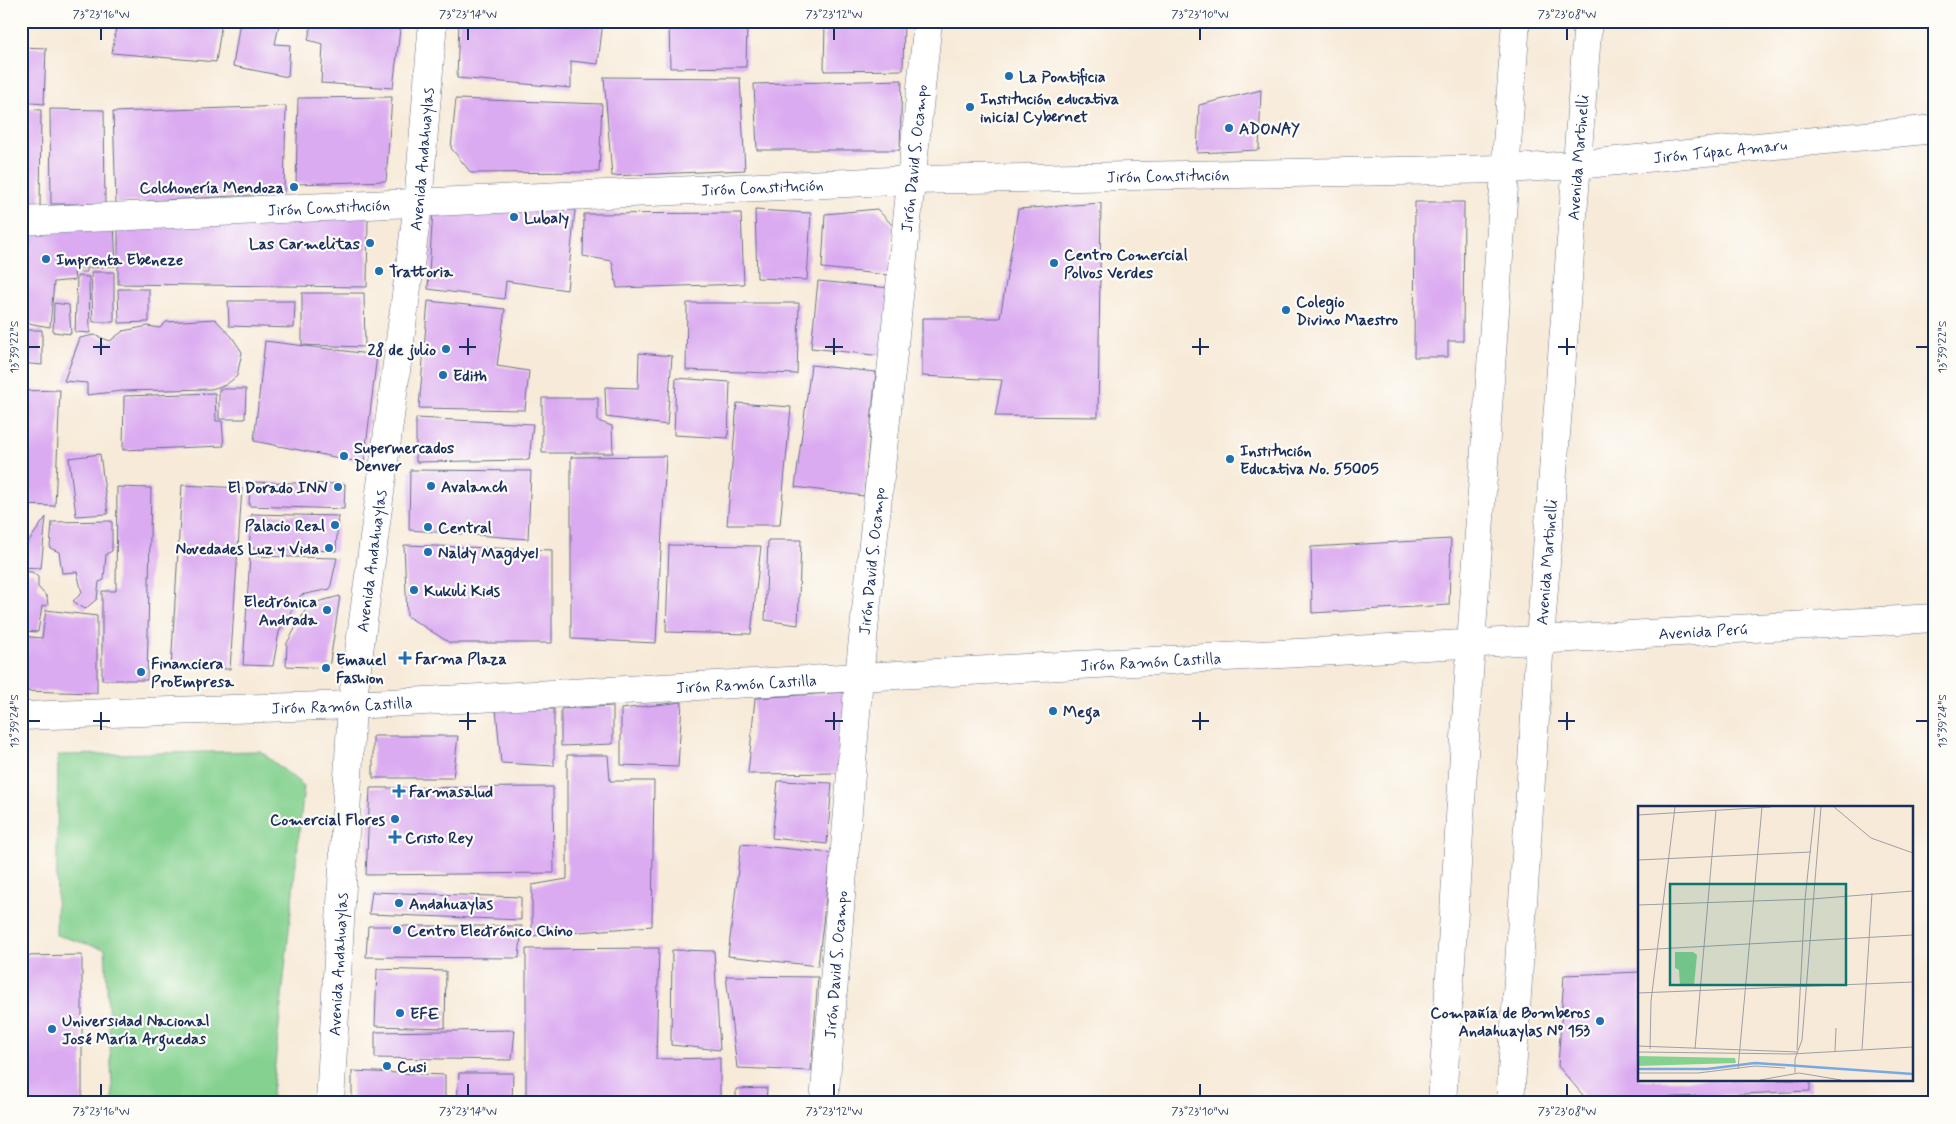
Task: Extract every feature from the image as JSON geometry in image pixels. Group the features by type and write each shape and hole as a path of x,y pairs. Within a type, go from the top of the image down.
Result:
{"street":[{"name":"Avenida Andahuaylas","path":"330,1103 352,705 418,204 433,21"},
{"name":"Jirón David S. Ocampo","path":"824,1103 860,677 928,21"},
{"path":"1442,1103 1471,643 1516,21"},
{"name":"Avenida Martinelli","path":"1510,1103 1540,640 1588,21"},
{"name":"Jirón Túpac Amaru","path":"1505,168 1577,165 1935,129"},
{"name":"Jirón Constitución","path":"21,221 912,180 1505,168"},
{"name":"Avenida Perú","path":"1471,643 1935,618"},
{"name":"Jirón Ramón Castilla","path":"21,716 352,705 1471,643"}],"green space":[{"path":"260,751 304,786 271,1103 113,1103 105,949 56,935 58,755"}],"building":[{"path":"117,21 222,21 216,62 112,53"},
{"path":"240,21 280,21 275,44 290,45 288,77 233,66"},
{"path":"312,21 401,21 393,88 321,83 323,44 308,40"},
{"path":"459,21 603,21 598,64 571,61 571,88 457,78"},
{"path":"669,21 747,21 746,67 670,68"},
{"path":"825,21 904,21 903,70 824,71"},
{"path":"21,47 46,48 44,104 21,102"},
{"path":"604,77 740,78 745,170 612,176"},
{"path":"902,80 900,150 757,150 754,84"},
{"name":"ADONAY","path":"1261,90 1259,150 1197,153 1199,105"},
{"path":"392,97 386,181 296,184 298,98"},
{"path":"456,99 602,104 599,172 471,173 451,148"},
{"path":"286,106 284,193 116,203 113,112"},
{"path":"21,109 41,110 40,208 21,208"},
{"path":"50,109 104,110 105,204 51,204"},
{"path":"1415,202 1464,202 1463,341 1448,341 1448,357 1414,357"},
{"name":"Centro Comercial Polvos Verdes","path":"1101,203 1098,417 995,416 1002,380 922,376 922,318 1000,318 1018,209"},
{"path":"877,209 894,227 888,275 822,268 825,214"},
{"path":"433,210 575,210 567,290 506,281 504,299 428,289"},
{"path":"755,210 811,213 807,280 757,278"},
{"path":"741,213 744,284 617,288 612,261 583,256 584,214"},
{"path":"368,214 367,287 118,284 118,220"},
{"path":"114,223 116,266 87,268 87,272 74,272 75,280 54,282 50,327 22,322 22,229"},
{"path":"91,272 114,272 114,322 93,322"},
{"path":"77,276 89,277 90,333 75,332"},
{"path":"818,281 890,288 882,356 811,348"},
{"path":"118,289 149,289 149,322 119,323"},
{"path":"302,293 364,293 365,347 302,345"},
{"path":"228,301 295,301 294,328 229,326"},
{"path":"428,301 505,309 497,366 529,371 525,410 419,408"},
{"path":"54,303 69,305 71,334 53,332"},
{"path":"687,303 799,303 797,374 686,370"},
{"path":"215,319 232,337 242,352 237,376 226,385 211,389 122,391 87,395 87,383 64,381 80,338 94,335 110,341 123,331 148,326 160,328 166,322"},
{"path":"21,330 42,330 42,365 21,363"},
{"path":"265,341 377,355 364,463 254,441"},
{"path":"639,353 672,356 667,425 606,417 605,387 638,388"},
{"path":"811,365 876,372 864,496 795,487"},
{"path":"676,378 730,382 728,438 674,435"},
{"path":"219,389 246,389 245,419 219,419"},
{"path":"60,390 55,506 21,505 21,391"},
{"path":"215,393 216,421 222,421 224,446 123,450 124,396"},
{"path":"542,398 598,398 598,421 612,426 613,453 542,453"},
{"path":"737,403 791,407 780,525 727,525"},
{"path":"416,418 533,424 529,460 416,462"},
{"path":"100,454 108,514 76,516 69,458"},
{"path":"666,456 656,643 571,639 571,457"},
{"path":"410,470 531,471 528,539 409,530"},
{"path":"250,482 345,484 344,509 249,506"},
{"path":"182,485 242,488 230,669 171,668"},
{"path":"117,487 151,488 147,680 102,680 102,591 116,591"},
{"path":"252,514 338,516 336,551 249,548"},
{"path":"46,517 41,568 21,567 21,546 26,545"},
{"path":"112,521 112,551 106,554 104,580 99,582 97,599 85,609 73,601 82,593 77,572 62,573 59,552 50,548 52,522"},
{"path":"1451,539 1449,605 1312,613 1311,547"},
{"path":"768,540 801,540 798,625 765,620"},
{"path":"404,545 552,550 552,643 450,643 407,616"},
{"path":"669,545 761,546 751,634 666,632"},
{"path":"250,556 337,558 330,589 301,595 279,632 273,666 243,665"},
{"path":"21,571 32,572 38,577 38,587 47,597 48,605 42,606 38,632 21,631"},
{"path":"340,596 329,668 286,666 287,643 309,604"},
{"path":"46,610 97,616 97,693 21,691 21,636 42,638"},
{"path":"848,692 840,773 748,774 755,698"},
{"path":"682,702 678,767 621,765 621,709"},
{"path":"613,706 613,744 561,746 561,709"},
{"path":"496,709 554,709 554,766 501,763"},
{"path":"373,736 458,736 453,778 373,778"},
{"path":"567,755 608,755 610,781 654,781 652,926 532,936 532,885 567,879"},
{"path":"778,781 832,783 827,844 772,838"},
{"path":"553,787 554,873 366,875 370,788"},
{"path":"741,844 831,853 818,966 728,956"},
{"path":"372,892 521,897 521,920 369,914"},
{"path":"368,926 522,926 519,958 366,957"},
{"path":"659,948 656,1059 720,1058 720,1103 526,1103 526,949"},
{"path":"672,950 714,951 720,1050 671,1045"},
{"name":"Universidad Nacional José María Arguedas","path":"82,955 82,1103 21,1103 21,956"},
{"path":"377,969 446,971 445,1028 375,1026"},
{"name":"Compañía de Bomberos Andahuaylas Nº 153","path":"1638,972 1638,1082 1810,1082 1810,1091 1588,1101 1558,1066 1564,975"},
{"path":"726,976 818,977 811,1071 737,1068"},
{"path":"515,1030 512,1060 375,1058 375,1032"},
{"path":"352,1071 445,1075 445,1103 352,1103"},
{"path":"459,1073 513,1073 512,1103 457,1103"},
{"path":"767,1088 766,1103 736,1103 736,1089"}],"place":[{"name":"La Pontificia","path":"1009,76"},
{"name":"Institución educativa inicial Cybernet","path":"970,107"},
{"name":"ADONAY","path":"1229,128"},
{"name":"Colchonería Mendoza","path":"294,187"},
{"name":"Lubaly","path":"514,217"},
{"name":"Las Carmelitas","path":"370,243"},
{"name":"Imprenta Ebeneze","path":"46,259"},
{"name":"Centro Comercial Polvos Verdes","path":"1054,263"},
{"name":"Trattoria","path":"379,271"},
{"name":"Colegio Divino Maestro","path":"1286,310"},
{"name":"28 de julio","path":"446,349"},
{"name":"Edith","path":"443,375"},
{"name":"Supermercados Denver","path":"344,456"},
{"name":"Institución Educativa No. 55005","path":"1230,459"},
{"name":"Avalanch","path":"431,486"},
{"name":"El Dorado INN","path":"338,487"},
{"name":"Palacio Real","path":"335,525"},
{"name":"Central","path":"428,527"},
{"name":"Novedades Luz y Vida","path":"329,548"},
{"name":"Naldy Magdyel","path":"428,552"},
{"name":"Kukuli Kids","path":"414,590"},
{"name":"Electrónica Andrada","path":"327,610"},
{"name":"Farma Plaza","path":"405,658"},
{"name":"Emauel Fashion","path":"326,668"},
{"name":"Financiera ProEmpresa","path":"141,672"},
{"name":"Mega","path":"1053,711"},
{"name":"Farmasalud","path":"399,791"},
{"name":"Comercial Flores","path":"395,819"},
{"name":"Cristo Rey","path":"395,837"},
{"name":"Andahuaylas","path":"399,903"},
{"name":"Centro Electrónico Chino","path":"397,930"},
{"name":"EFE","path":"400,1013"},
{"name":"Compañía de Bomberos Andahuaylas Nº 153","path":"1600,1021"},
{"name":"Universidad Nacional José María Arguedas","path":"52,1029"},
{"name":"Cusi","path":"387,1066"}]}
